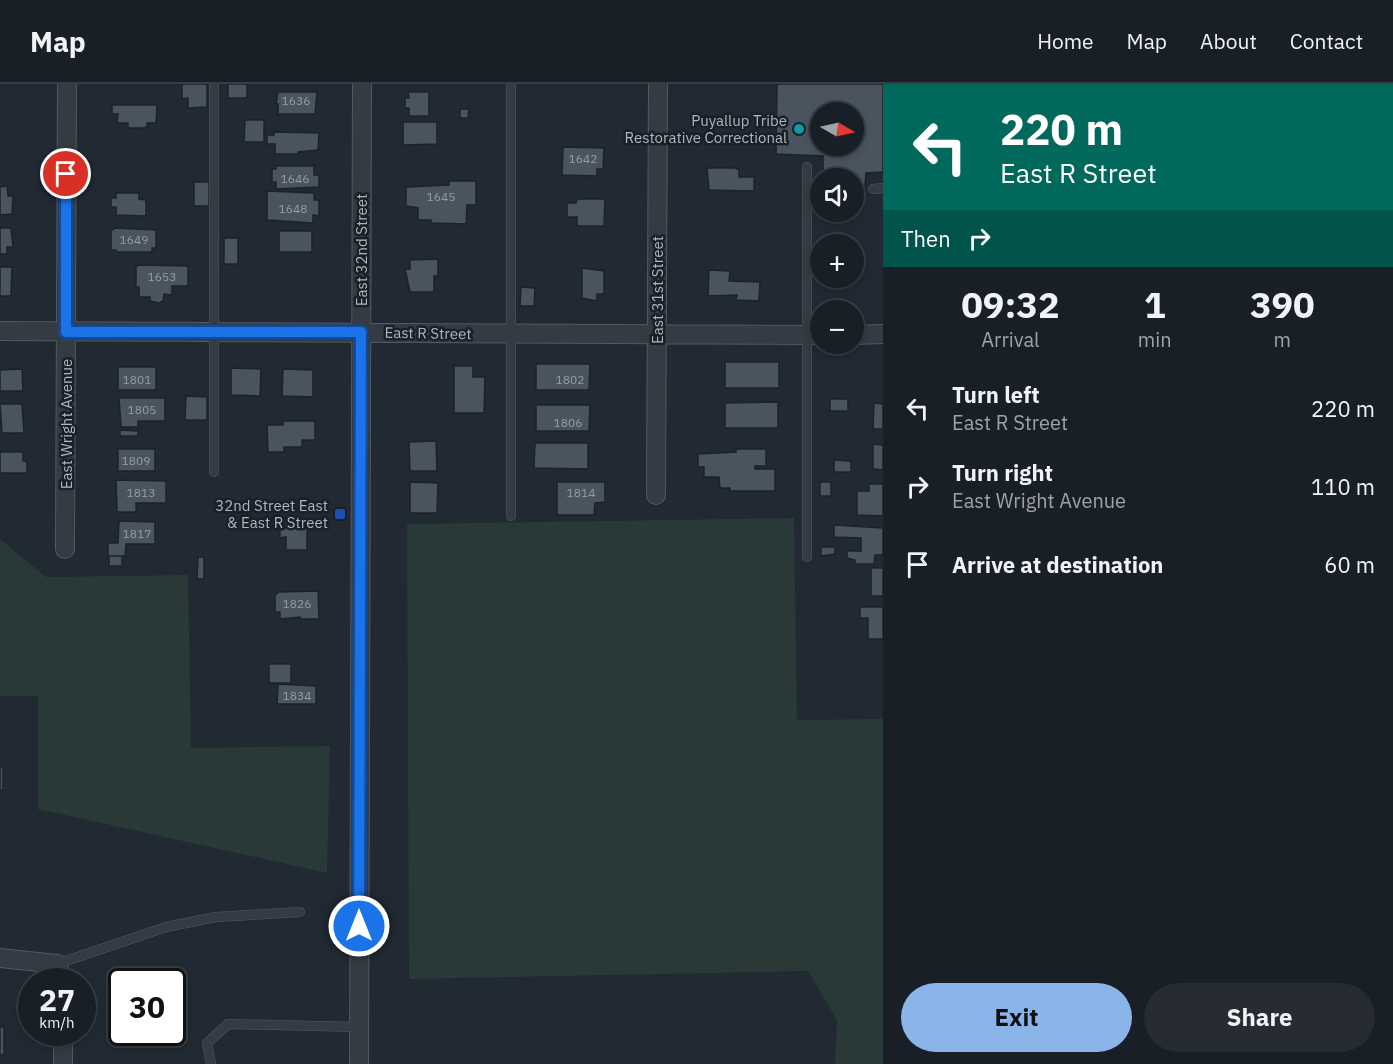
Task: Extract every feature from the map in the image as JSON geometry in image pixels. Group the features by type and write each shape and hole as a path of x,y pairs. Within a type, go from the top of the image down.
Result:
{"street":[{"name":"East Wright Avenue","path":"65,549 67,84"},
{"name":"East 32nd Street","path":"359,1064 362,84"},
{"name":"East 31st Street","path":"656,495 658,84"},
{"name":"East R Street","path":"0,331 810,335"},
{"path":"864,334 883,334"},
{"path":"0,958 43,968"},
{"path":"63,1046 63,1064"}],"lane":[{"path":"214,84 214,472"},
{"path":"511,84 512,516"},
{"path":"807,167 812,300"},
{"path":"807,557 812,354"},
{"path":"69,968 166,927 216,917 300,912"},
{"path":"211,1064 207,1043 228,1024 359,1027"}],"shaded area":[{"path":"794,518 797,720 883,719 883,1064 835,1064 837,1020 808,971 409,979 407,524"},
{"path":"0,539 46,577 188,575 191,748 330,746 327,873 38,809 38,696 0,696"}],"building":[{"path":"182,84 207,84 207,107 188,108 188,98 182,99"},
{"path":"228,84 247,84 247,98 228,98"},
{"name":"Puyallup Tribe Restorative Correctional","path":"777,84 883,84 883,172 866,173 864,200 864,168 823,168 823,156 864,156 864,102 810,102 810,155 776,154"},
{"path":"278,92 317,92 315,114 278,114 278,104 276,104"},
{"path":"408,92 429,92 429,116 409,116 409,108 405,108 405,98 409,98"},
{"path":"112,105 157,105 156,123 147,123 147,127 142,128 128,128 128,123 117,123 118,114 112,114"},
{"path":"460,109 469,109 468,118 460,118"},
{"path":"245,120 264,120 264,142 244,142"},
{"path":"403,122 437,122 437,144 403,145"},
{"path":"274,132 319,133 318,150 298,152 298,154 275,154 275,144 267,144 267,135 274,135"},
{"path":"563,147 604,148 603,169 597,169 597,176 562,175"},
{"path":"276,166 314,166 314,175 319,175 319,187 276,189 276,182 272,182 272,169 276,169"},
{"path":"707,168 735,168 739,170 739,177 754,177 754,191 709,190"},
{"path":"449,181 476,181 476,205 467,205 466,224 431,223 431,220 418,220 418,208 406,206 406,187 449,185"},
{"path":"194,182 209,182 209,206 194,206"},
{"path":"7,186 8,196 13,196 12,214 0,215 0,187"},
{"path":"267,191 314,193 314,200 319,200 319,216 313,215 313,223 267,220"},
{"path":"116,193 139,193 139,199 146,200 146,216 116,215 116,207 111,207 111,198 116,198"},
{"path":"577,199 605,199 604,226 577,226 577,217 567,217 567,203 576,203"},
{"path":"0,228 11,228 13,247 7,247 7,254 0,254"},
{"path":"115,228 156,230 156,248 152,248 152,252 111,250 111,231"},
{"path":"279,231 312,231 312,252 279,252"},
{"path":"224,238 238,238 238,264 224,264"},
{"path":"438,259 438,276 434,276 434,292 410,292 405,269 410,269 410,260"},
{"path":"139,265 188,266 188,286 172,286 172,295 164,294 163,301 159,303 150,301 150,297 139,297 139,287 136,287 136,267"},
{"path":"0,267 12,267 11,296 0,296"},
{"path":"582,268 604,271 604,294 597,294 597,301 582,298"},
{"path":"709,270 730,271 729,281 760,282 759,301 736,300 737,295 708,296"},
{"path":"521,287 535,288 534,306 520,306"},
{"path":"725,362 779,362 779,388 725,388"},
{"path":"536,364 590,364 589,390 536,390"},
{"path":"454,366 473,366 473,377 485,377 484,413 454,413"},
{"path":"118,367 156,367 156,390 118,390"},
{"path":"231,368 261,369 260,396 231,395"},
{"path":"22,369 23,391 0,391 0,370"},
{"path":"283,369 313,370 313,397 282,396"},
{"path":"186,396 207,397 207,420 185,420"},
{"path":"119,398 165,398 165,421 138,421 138,427 121,427"},
{"path":"830,399 848,399 848,411 830,411"},
{"path":"778,402 778,428 725,428 725,403"},
{"path":"874,403 883,404 883,429 873,429"},
{"path":"0,404 22,404 24,433 2,433"},
{"path":"536,405 590,405 589,431 536,431"},
{"path":"283,421 315,421 315,440 302,440 302,447 284,447 284,452 268,452 267,425 283,425"},
{"path":"120,430 138,431 138,436 120,436"},
{"path":"436,441 437,471 410,471 409,442"},
{"path":"535,443 588,443 588,469 534,468"},
{"path":"873,444 883,445 883,470 873,469"},
{"path":"118,449 155,449 155,471 118,471"},
{"path":"736,449 766,449 766,466 755,466 755,469 775,469 775,491 730,491 730,488 720,488 719,477 704,477 704,467 698,467 698,454 736,452"},
{"path":"0,452 23,452 23,461 27,462 27,473 0,473"},
{"path":"834,460 851,461 851,472 834,472"},
{"path":"116,480 166,481 166,503 136,503 136,512 117,512"},
{"path":"410,482 438,483 437,513 410,513"},
{"path":"557,482 605,482 605,502 595,503 594,515 557,515"},
{"path":"820,482 831,482 831,496 820,496"},
{"path":"869,484 883,484 883,516 857,515 857,491 869,491"},
{"path":"119,521 155,522 155,544 126,544 125,556 108,556 108,543 118,543"},
{"path":"834,525 883,528 883,555 875,555 874,564 855,564 855,560 847,558 847,551 861,551 861,538 834,537"},
{"path":"280,528 307,528 307,550 286,550 286,537 280,538"},
{"path":"821,547 835,547 835,554 821,556"},
{"path":"109,556 122,556 122,566 109,566"},
{"path":"198,557 204,557 204,579 197,579"},
{"path":"871,568 883,568 883,596 871,596"},
{"path":"318,591 319,619 300,619 300,617 280,619 280,612 275,612 275,595 279,592"},
{"path":"860,607 883,607 883,639 868,639 868,618 860,618"},
{"path":"269,664 291,664 291,683 269,683"},
{"path":"278,684 316,686 316,704 277,704"},
{"path":"0,767 3,767 3,790 0,790"},
{"path":"0,1027 4,1027 4,1054 0,1055"}],"place":[{"name":"Puyallup Tribe Restorative Correctional","path":"799,129"},
{"name":"32nd Street East & East R Street","path":"340,514"}],"route":[{"path":"66,174 66,332 361,332 359,926"}]}
